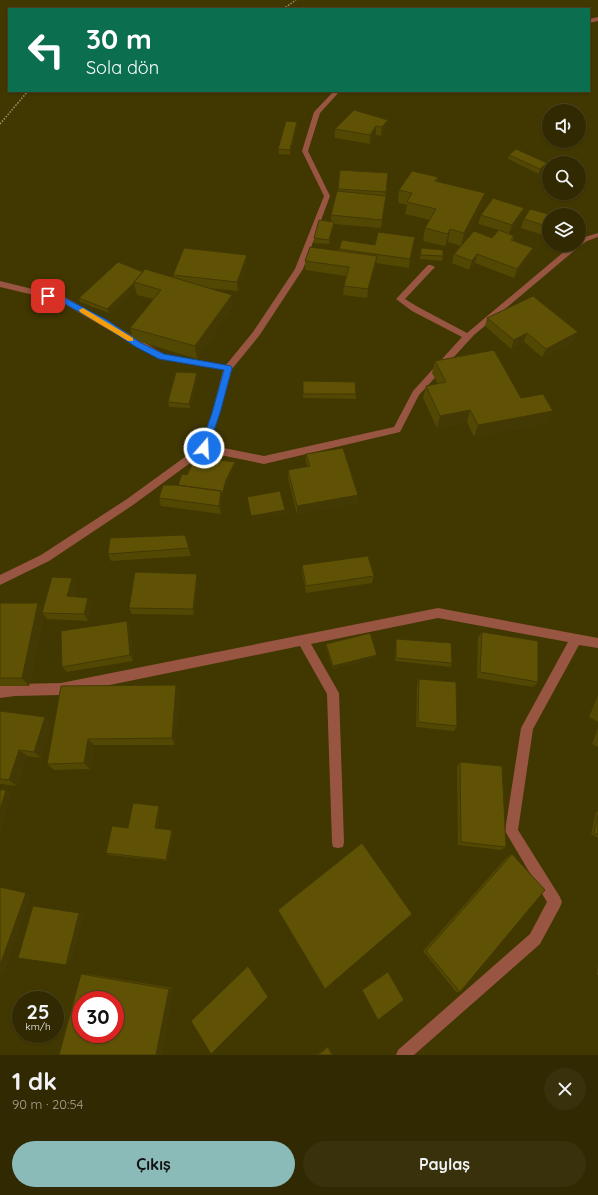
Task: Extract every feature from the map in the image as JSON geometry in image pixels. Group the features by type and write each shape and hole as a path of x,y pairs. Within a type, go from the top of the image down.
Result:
{"street":[{"path":"0,580 45,558 130,502 204,448 216,413 228,368 256,334 299,269 327,196 305,151 317,112 336,92"},
{"path":"586,238 598,235"},
{"path":"204,448 264,460 397,430 416,393 471,333 569,252"},
{"path":"431,267 400,299 415,309 468,337"},
{"path":"0,284 62,299 162,357 228,368"},
{"path":"0,692 15,690 61,689 438,613 598,643"},
{"path":"403,1055 535,939 554,902 511,831 527,728 576,639"},
{"path":"302,640 333,693 338,842"}],"path":[{"path":"284,8 296,0"},
{"path":"0,124 27,92"}],"building":[{"path":"354,110 388,120 382,127 376,126 370,135 335,129"},
{"path":"286,121 297,122 290,150 278,149"},
{"path":"516,149 542,161 542,167 540,169 509,155"},
{"path":"340,170 388,173 386,192 338,189"},
{"path":"412,171 438,177 435,181 485,193 464,233 450,229 448,234 425,228 436,209 407,202 412,193 399,190"},
{"path":"337,191 386,196 382,220 331,215"},
{"path":"493,198 524,208 512,225 481,215"},
{"path":"530,209 542,212 542,225 524,219"},
{"path":"319,220 334,222 329,240 314,238"},
{"path":"499,230 514,236 511,240 533,248 517,269 477,254 472,261 454,254 474,231 492,238"},
{"path":"378,232 415,237 410,259 339,249 342,240 375,245"},
{"path":"310,247 377,256 368,289 344,286 349,267 305,261"},
{"path":"184,248 247,255 237,282 173,275"},
{"path":"421,248 443,250 443,256 421,255"},
{"path":"118,262 143,272 134,283 107,309 79,298"},
{"path":"145,269 232,295 195,346 130,328 161,290 134,282"},
{"path":"533,296 578,332 546,349 527,333 514,340 487,318"},
{"path":"494,350 521,398 543,394 553,411 478,425 470,410 440,416 426,386 446,382 435,361"},
{"path":"176,372 197,373 189,404 168,402"},
{"path":"303,381 355,382 356,394 303,394"},
{"path":"343,448 358,495 297,506 288,470 310,466 306,454"},
{"path":"196,457 235,462 226,480 222,495 221,491 178,485 182,474 187,475"},
{"path":"163,485 176,485 221,491 219,506 159,498"},
{"path":"280,491 285,510 251,516 247,497"},
{"path":"185,535 189,548 108,554 110,538"},
{"path":"368,556 374,576 306,586 302,565"},
{"path":"135,572 197,574 193,609 129,608"},
{"path":"52,577 72,578 67,596 88,598 84,614 42,613"},
{"path":"0,603 38,603 22,678 0,678"},
{"path":"127,621 130,655 62,667 61,631"},
{"path":"482,632 538,641 538,682 480,672"},
{"path":"370,633 377,655 333,666 326,644"},
{"path":"396,639 451,643 452,663 396,658"},
{"path":"419,679 456,682 457,726 418,722"},
{"path":"176,685 172,738 88,739 84,763 47,764 61,686"},
{"path":"0,711 45,717 34,752 19,750 9,780 0,779"},
{"path":"460,762 502,766 506,847 461,842"},
{"path":"0,790 6,790 0,810"},
{"path":"133,803 159,806 155,828 172,830 166,860 106,853 112,826 128,828"},
{"path":"598,815 598,835 594,833"},
{"path":"362,843 412,914 325,989 278,910"},
{"path":"512,854 545,890 460,992 426,951"},
{"path":"0,887 26,893 0,965"},
{"path":"33,906 79,913 66,965 18,958"},
{"path":"248,966 268,997 211,1054 191,1021"},
{"path":"388,972 404,1000 378,1020 362,990"},
{"path":"81,974 169,989 156,1055 59,1055 62,1043 64,1043 64,1037 72,1007 72,1043 124,1043 124,991 76,991"},
{"path":"328,1047 332,1055 318,1055"}],"slow traffic":[{"path":"83,310 131,340"}],"route":[{"path":"48,296 62,299 162,357 228,368 216,413 204,448"}]}
